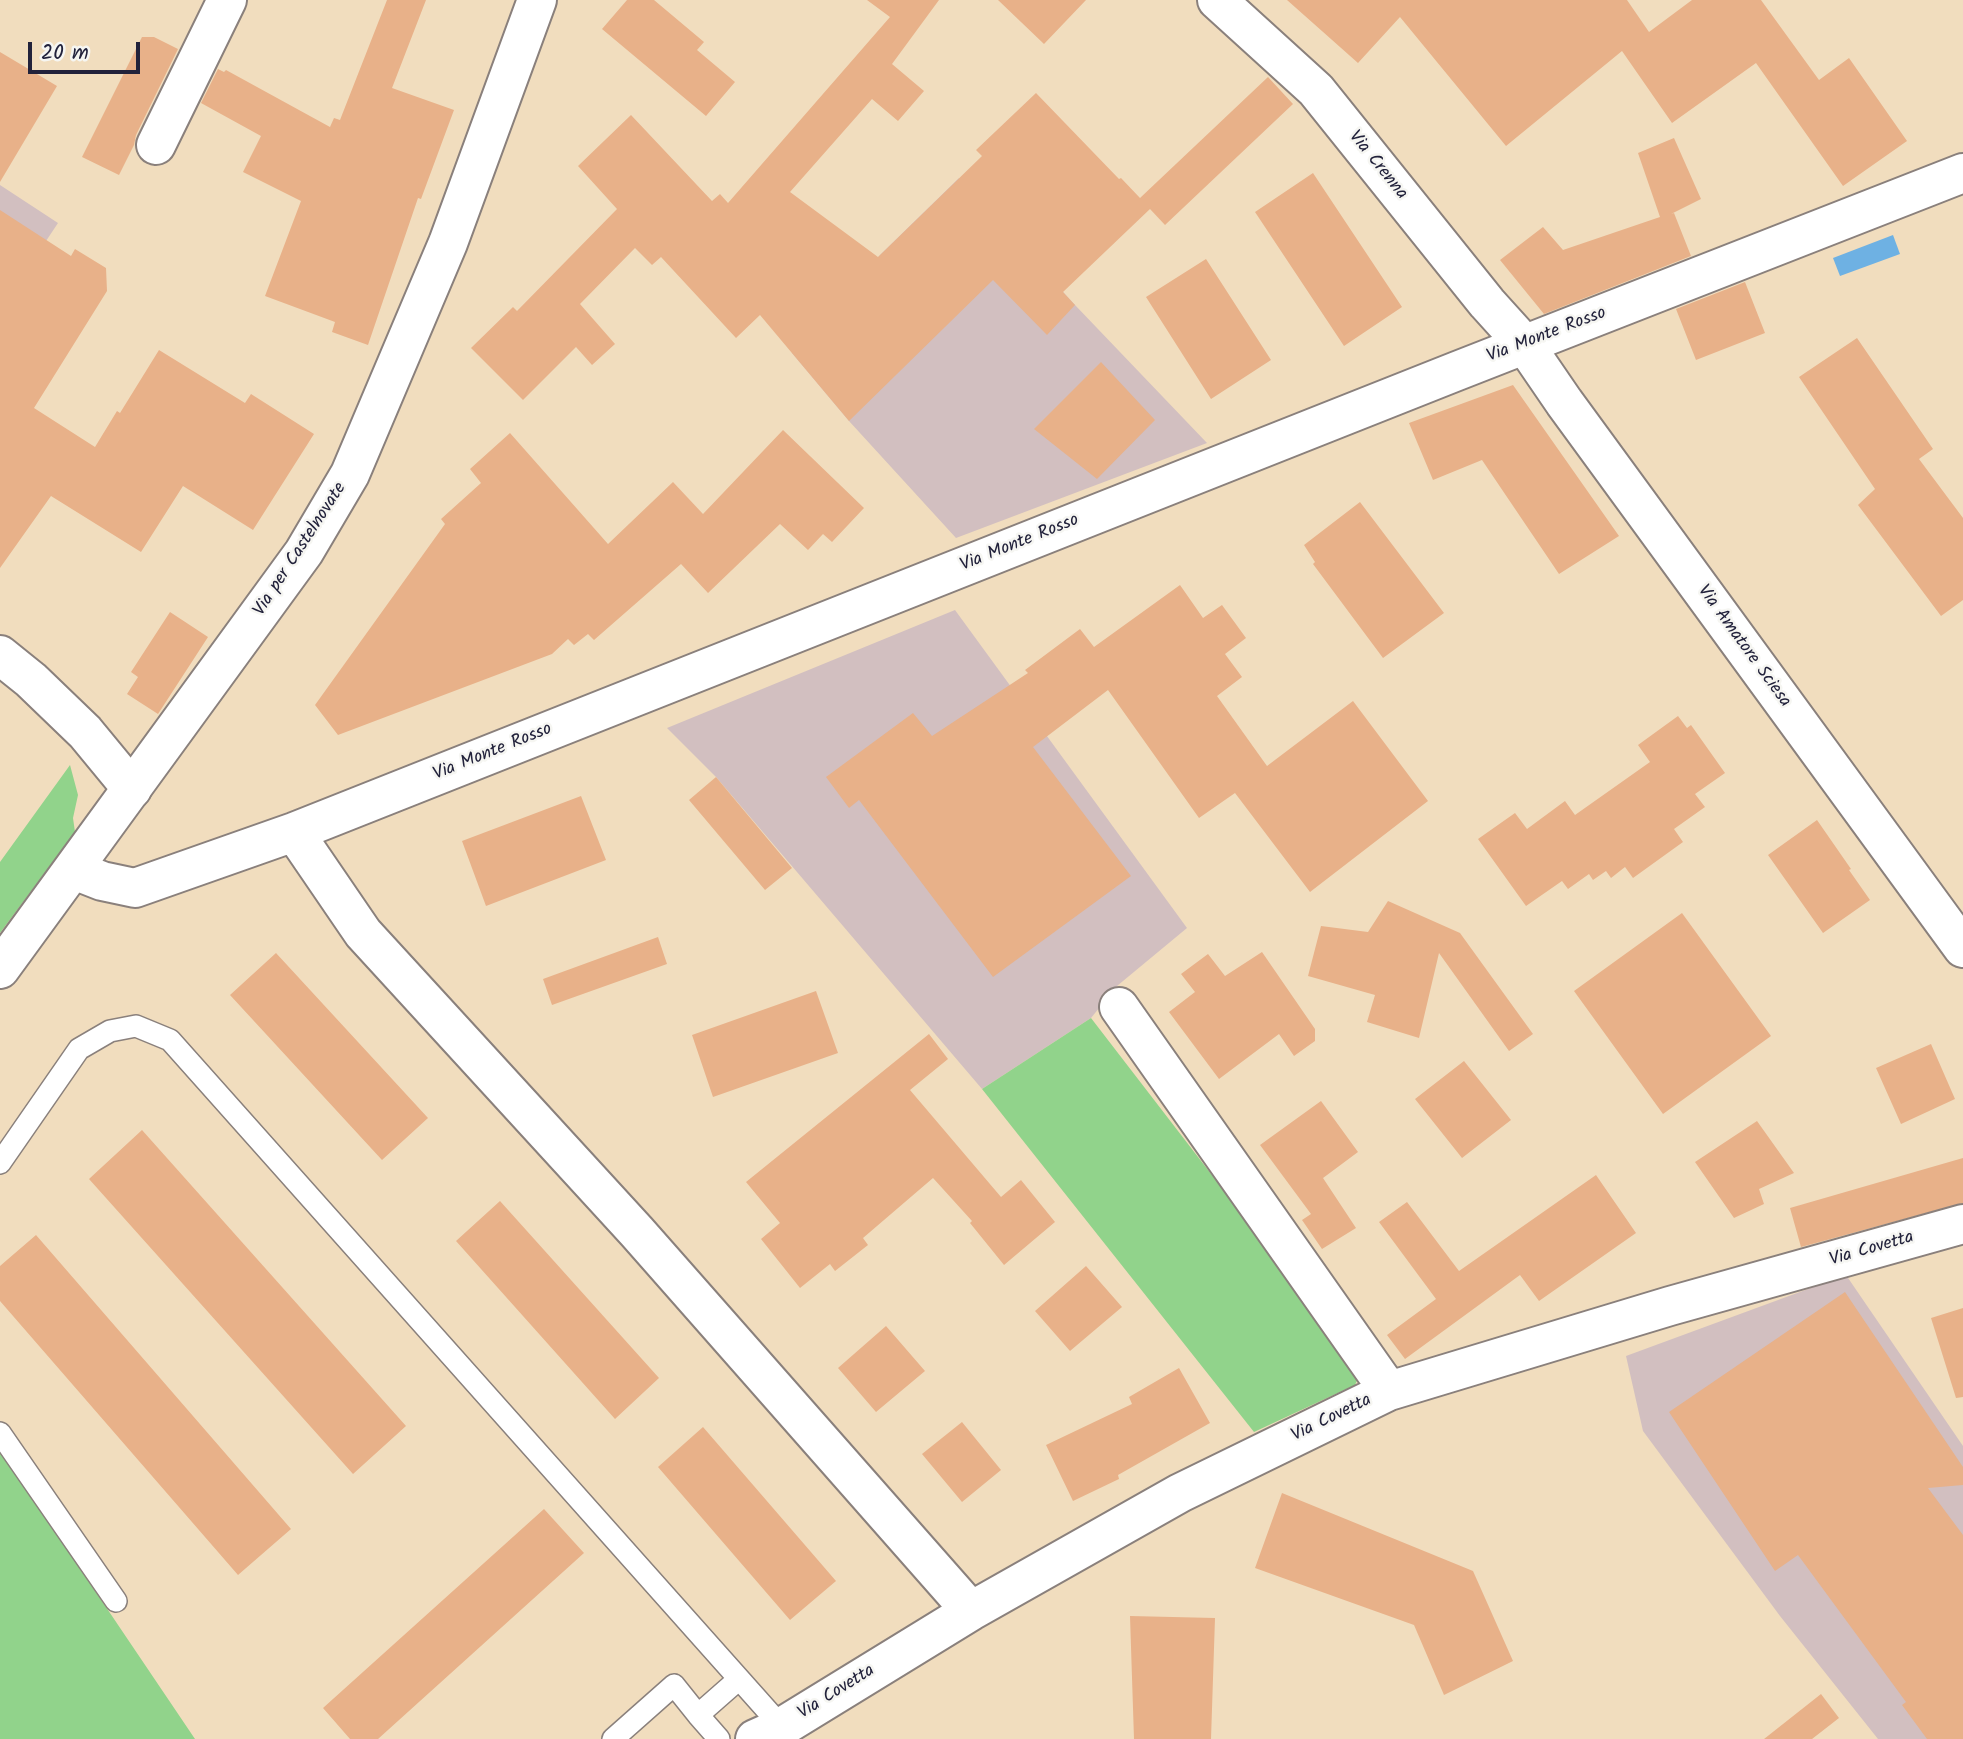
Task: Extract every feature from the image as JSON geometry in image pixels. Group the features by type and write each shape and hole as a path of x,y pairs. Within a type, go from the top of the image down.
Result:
{"street":[{"path":"156,145 227,0"},
{"name":"Via per Castelnovate","path":"0,969 304,552 350,474 448,243 537,0"},
{"name":"Via Crenna","path":"1218,1 1316,90 1487,303 1525,345"},
{"name":"Via Monte Rosso","path":"74,870 102,881 135,888 294,832 1963,173"},
{"name":"Via Amatore Sciesa","path":"1525,345 1563,402 1963,948"},
{"path":"0,655 31,680 85,732 132,789"},
{"path":"294,832 363,933 637,1232 971,1611"},
{"path":"1119,1007 1389,1391"},
{"name":"Via Covetta","path":"768,1733 971,1611 1180,1493 1389,1391 1670,1307 1963,1224"}],"lane":[{"path":"0,1163 79,1049 110,1031 136,1026 170,1040 739,1679 768,1733"},
{"path":"0,1433 116,1601"},
{"path":"698,1715 739,1679"},
{"path":"613,1739 674,1685 719,1739"}],"shaded area":[{"path":"959,178 1207,443 956,538 849,421 792,353 881,254"},
{"path":"0,185 58,223 0,310"},
{"path":"955,610 1187,928 1117,986 1091,1018 982,1089 716,777 667,728"},
{"path":"1846,1275 1963,1446 1963,1739 1878,1739 1780,1616 1643,1431 1626,1356"}],"green space":[{"path":"70,765 78,795 73,818 75,832 0,933 0,862"},
{"path":"1091,1018 1362,1370 1355,1385 1254,1432 982,1089"},
{"path":"0,1450 195,1739 0,1739"}],"water":[{"path":"1893,235 1900,254 1840,276 1833,258"}],"building":[{"path":"387,0 426,0 392,88 454,110 421,199 418,198 368,345 332,332 335,322 265,296 301,201 243,172 261,136 201,103 218,69 224,72 226,70 330,127 334,118 340,120"},
{"path":"627,0 654,0 704,42 697,50 735,82 706,116 602,29"},
{"path":"867,0 939,0 892,64 924,91 898,121 872,99 790,192 878,257 982,156 976,150 1036,93 1140,198 1268,77 1293,104 1165,225 1150,209 1063,292 1075,305 1047,335 993,280 849,421 760,315 736,338 661,257 652,265 635,248 580,304 615,344 592,365 576,347 523,400 471,348 513,307 517,311 617,209 578,166 631,115 712,201 720,194 728,203 890,17"},
{"path":"998,0 1086,0 1044,44"},
{"path":"1287,0 1627,0 1649,32 1692,0 1761,0 1819,80 1849,58 1907,141 1843,186 1756,63 1672,123 1622,51 1506,146 1400,17 1358,63"},
{"path":"142,37 154,37 178,49 119,175 82,157"},
{"path":"0,52 57,86 0,182"},
{"path":"1674,138 1701,199 1671,214 1674,213 1691,256 1544,314 1500,260 1543,227 1563,250 1660,217 1638,153"},
{"path":"1313,173 1402,307 1344,346 1255,212"},
{"path":"0,210 71,256 75,249 106,268 107,291 34,408 95,447 117,411 120,413 159,350 245,403 251,394 314,434 253,530 183,486 141,552 51,496 0,568"},
{"path":"1206,259 1271,360 1211,399 1146,297"},
{"path":"1745,282 1765,333 1696,360 1676,309"},
{"path":"1857,338 1933,449 1919,459 1963,518 1963,600 1941,616 1858,505 1875,489 1799,377"},
{"path":"1101,362 1155,420 1097,479 1034,429"},
{"path":"1513,385 1619,536 1559,574 1482,460 1433,480 1409,423"},
{"path":"783,430 864,508 832,542 823,534 808,550 780,524 708,593 681,564 594,640 588,634 574,645 568,639 552,654 338,735 315,705 445,524 441,519 481,483 470,469 510,433 608,544 673,482 703,514"},
{"path":"1360,502 1444,613 1383,658 1313,564 1315,562 1304,545"},
{"path":"1180,585 1203,618 1222,605 1246,638 1225,654 1242,677 1217,696 1267,766 1353,701 1428,801 1310,892 1235,793 1199,818 1108,690 1033,747 1131,876 993,977 859,800 849,808 826,777 913,713 932,736 1028,673 1025,670 1080,629 1094,647"},
{"path":"170,612 208,637 158,714 127,694 138,677 131,672"},
{"path":"1678,716 1687,728 1691,725 1725,773 1695,794 1705,807 1674,829 1683,842 1633,878 1625,867 1611,878 1606,871 1593,880 1589,874 1568,889 1562,881 1526,906 1478,839 1515,813 1527,829 1565,801 1575,815 1650,762 1638,745"},
{"path":"716,777 792,868 765,890 689,800"},
{"path":"581,796 606,860 486,906 462,841"},
{"path":"1817,820 1870,900 1823,933 1768,855"},
{"path":"1388,901 1460,933 1533,1034 1509,1051 1439,953 1419,1038 1367,1022 1375,995 1308,976 1321,926 1368,932"},
{"path":"1682,913 1771,1036 1663,1114 1574,991"},
{"path":"658,937 667,964 552,1005 543,979"},
{"path":"1262,952 1315,1029 1315,1041 1294,1056 1279,1034 1219,1079 1169,1012 1195,992 1181,974 1208,954 1225,976"},
{"path":"276,953 428,1118 382,1160 230,995"},
{"path":"816,991 838,1053 713,1097 692,1035"},
{"path":"929,1034 948,1059 910,1090 1001,1197 1021,1180 1055,1222 1004,1265 970,1223 972,1221 933,1178 863,1238 868,1245 835,1271 830,1264 800,1288 761,1239 780,1223 746,1182"},
{"path":"1931,1044 1955,1099 1901,1124 1876,1068"},
{"path":"1464,1061 1511,1120 1462,1158 1415,1099"},
{"path":"1321,1101 1358,1152 1323,1178 1356,1228 1322,1249 1302,1220 1311,1214 1260,1145"},
{"path":"1757,1121 1794,1173 1759,1189 1764,1204 1734,1218 1695,1162"},
{"path":"142,1130 406,1426 353,1474 89,1179"},
{"path":"1963,1158 1963,1203 1801,1247 1790,1208"},
{"path":"1596,1175 1636,1233 1539,1301 1520,1275 1405,1359 1387,1335 1436,1299 1379,1222 1407,1202 1459,1271"},
{"path":"500,1201 659,1378 615,1419 456,1241"},
{"path":"36,1235 291,1529 238,1575 0,1301 0,1266"},
{"path":"1086,1266 1122,1307 1070,1351 1035,1311"},
{"path":"1845,1292 1963,1467 1963,1485 1928,1488 1963,1535 1963,1739 1927,1739 1902,1705 1906,1702 1798,1555 1775,1571 1669,1412"},
{"path":"1963,1308 1963,1397 1956,1398 1931,1318"},
{"path":"886,1326 925,1371 876,1412 838,1368"},
{"path":"1179,1368 1210,1423 1118,1475 1119,1479 1073,1501 1046,1445 1132,1404 1129,1397"},
{"path":"962,1422 1001,1470 962,1502 922,1454"},
{"path":"703,1427 836,1581 790,1620 658,1467"},
{"path":"1282,1493 1473,1571 1513,1661 1444,1695 1414,1625 1255,1568"},
{"path":"544,1509 584,1553 378,1739 350,1739 323,1708"},
{"path":"1130,1616 1215,1618 1211,1739 1134,1739"},
{"path":"1821,1694 1839,1718 1812,1739 1764,1739"}]}
